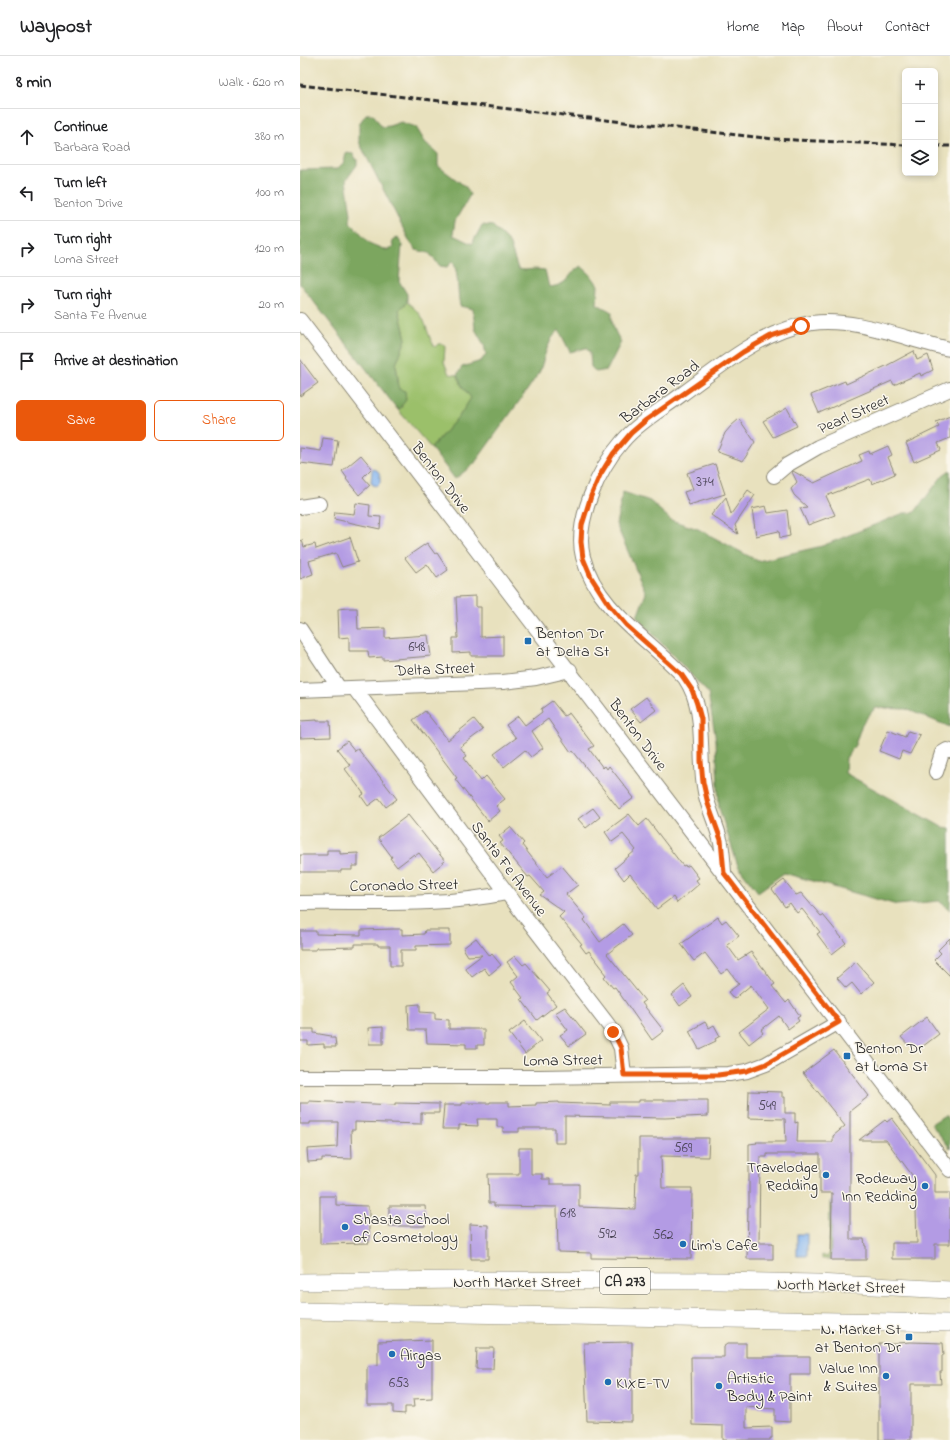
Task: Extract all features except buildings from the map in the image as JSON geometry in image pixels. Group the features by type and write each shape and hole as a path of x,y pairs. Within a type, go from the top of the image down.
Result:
{"main road":[{"name":"North Market Street","path":"300,1282 461,1280 721,1281 825,1283 950,1290"},
{"name":"North Market Street","path":"300,1311 950,1323"}],"street":[{"name":"Benton Drive","path":"300,320 570,670 639,763 839,1022 950,1170"},
{"name":"Barbara Road","path":"724,873 721,840 708,804 703,782 701,761 701,719 692,690 685,678 617,615 600,593 583,558 581,542 582,525 591,496 600,475 613,454 631,433 646,420 731,360 771,336 812,323 833,323 867,328 950,349"},
{"name":"Pearl Street","path":"774,476 787,465 818,447 908,406 950,389"},
{"path":"300,507 319,504"},
{"path":"300,629 339,688"},
{"name":"Delta Street","path":"300,690 503,682 536,678 570,670"},
{"name":"Santa Fe Avenue","path":"354,688 613,1032 621,1048 624,1075"},
{"path":"936,772 942,753 947,750 950,751"},
{"name":"Coronado Street","path":"300,903 449,901 478,899 507,893"},
{"name":"Loma Street","path":"300,1077 718,1075 747,1071 766,1064 839,1022"}],"green space":[{"path":"366,114 373,114 382,127 401,122 416,127 425,142 438,154 438,166 466,187 470,195 455,221 453,235 472,244 482,225 493,226 509,242 518,269 545,270 549,287 565,282 576,269 581,266 590,274 598,285 597,304 612,312 614,328 621,342 607,370 596,372 591,367 590,353 586,348 570,352 559,330 552,338 540,371 528,389 474,464 455,479 431,448 460,415 471,398 462,386 457,375 462,367 481,361 486,354 484,345 475,329 473,309 460,306 456,272 453,261 447,267 440,266 429,253 416,250 410,242 359,142 359,124"},
{"path":"346,153 353,154 357,160 357,165 346,180 351,214 350,222 371,244 386,250 393,248 392,240 398,237 402,245 399,281 407,294 407,302 399,310 406,339 396,364 399,389 405,391 406,400 398,410 300,284 300,170 337,169 344,162"},
{"path":"407,302 417,311 424,321 435,347 438,344 443,344 445,347 444,362 449,374 457,375 462,386 472,397 460,415 431,448 398,410 402,407 396,364 406,339 399,310"},
{"path":"950,470 950,727 906,709 875,708 862,724 855,745 846,758 845,773 942,827 950,828 950,910 939,901 897,905 784,873 758,892 738,866 719,808 716,741 708,693 637,617 646,593 616,524 623,492 650,501 671,520 698,529 758,561 822,546 904,513 914,513 943,475"},
{"path":"945,1115 950,1121 950,1148 931,1124"},
{"path":"830,1202 832,1202 831,1259 822,1259 822,1255 827,1257 829,1254"}],"water":[{"path":"374,469 380,474 380,483 377,486 373,485 371,482 372,470"},
{"path":"797,1234 807,1234 807,1256 797,1256"}],"railway":[{"path":"300,85 773,139 902,145"},
{"path":"938,146 950,146"}],"place":[{"name":"Benton Dr at Delta St","path":"528,641"},
{"name":"Benton Dr at Loma St","path":"847,1056"},
{"name":"Travelodge Redding","path":"826,1175"},
{"name":"Rodeway Inn Redding","path":"925,1186"},
{"name":"Shasta School of Cosmetology","path":"345,1227"},
{"name":"Lim's Cafe","path":"683,1244"},
{"name":"N. Market St at Benton Dr","path":"909,1337"},
{"name":"Airgas","path":"392,1354"},
{"name":"Value Inn & Suites","path":"886,1376"},
{"name":"KIXE-TV","path":"608,1382"},
{"name":"Artistic Body & Paint","path":"719,1386"}],"route":[{"path":"613,1032 621,1048 624,1075 718,1075 747,1071 766,1064 839,1022 724,873 721,840 708,804 703,782 701,761 701,719 692,690 687,680 626,625 600,593 583,558 581,542 582,525 591,496 600,475 621,443 631,433 646,420 743,352 771,336 801,326"}]}
